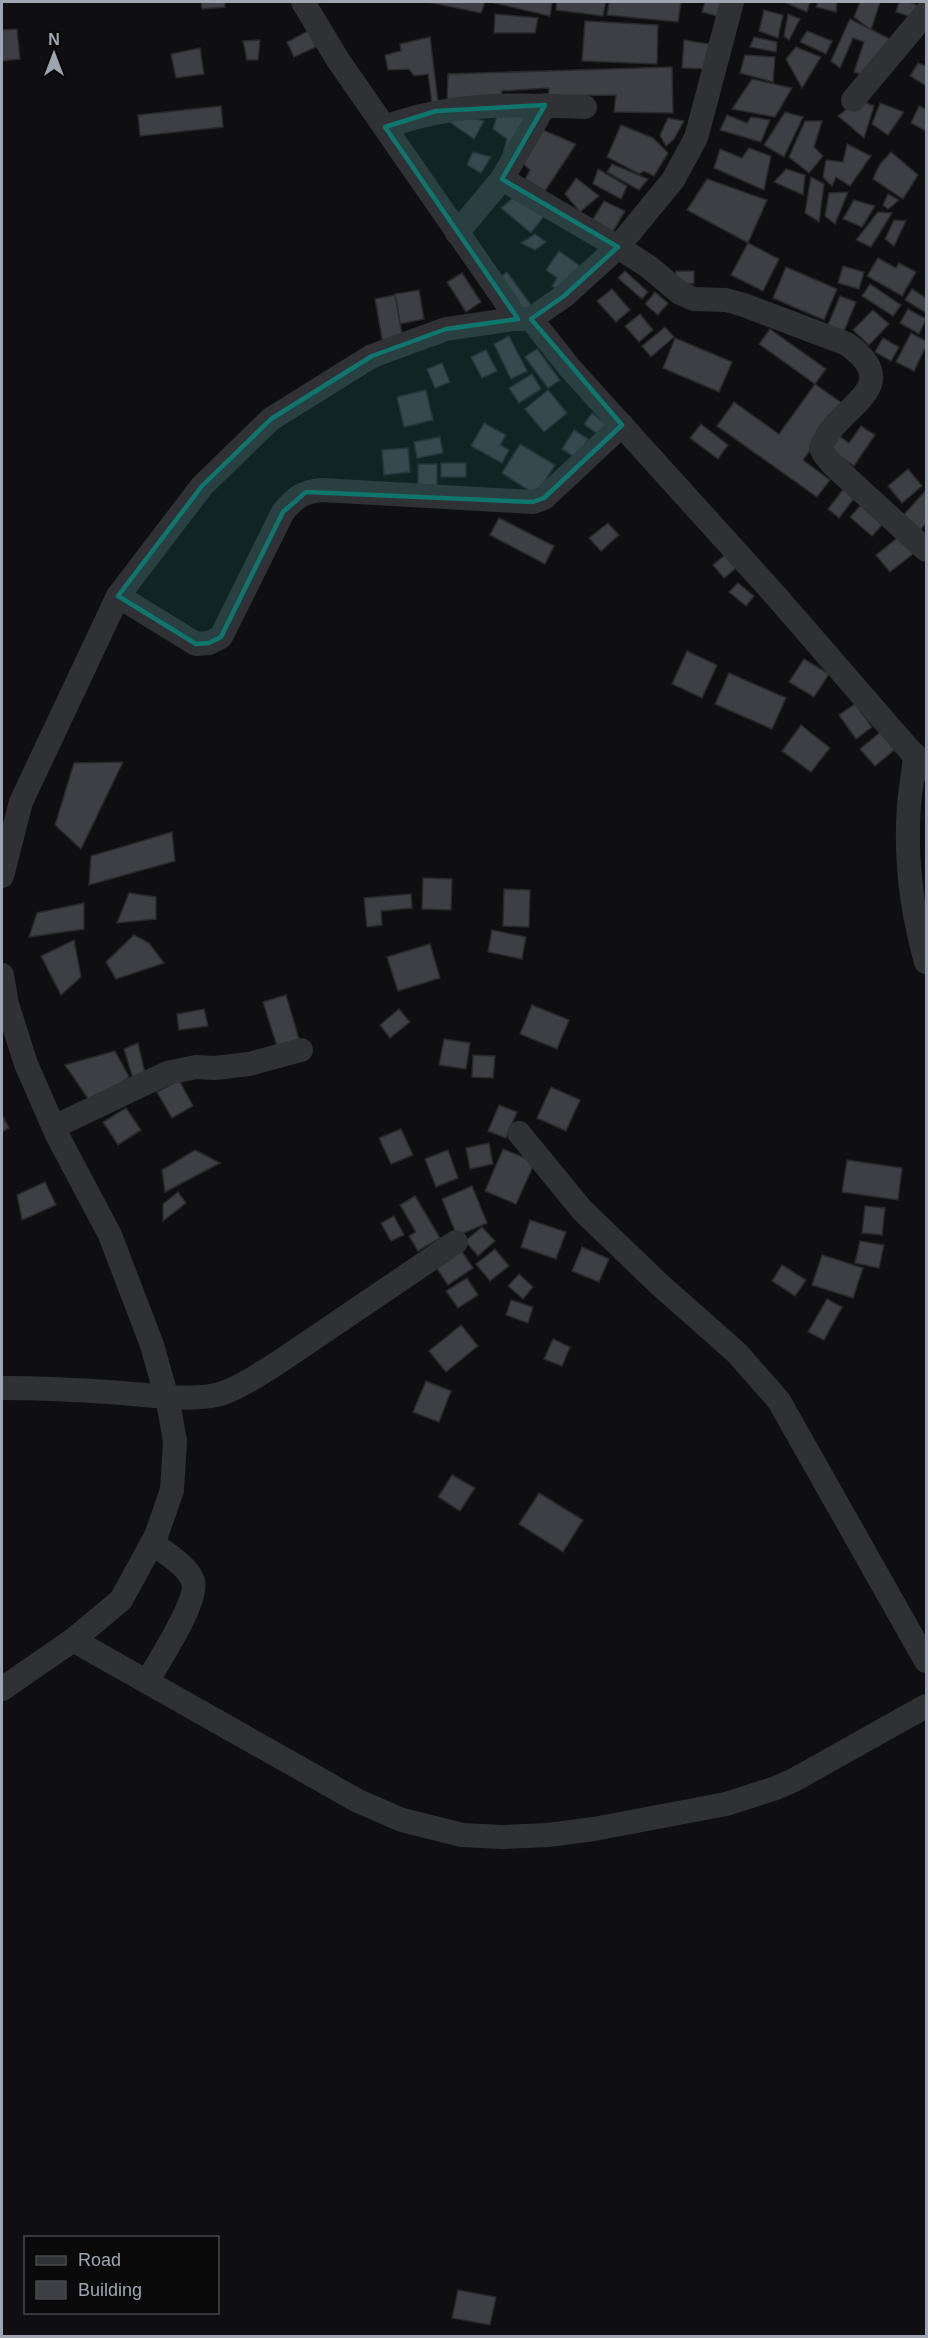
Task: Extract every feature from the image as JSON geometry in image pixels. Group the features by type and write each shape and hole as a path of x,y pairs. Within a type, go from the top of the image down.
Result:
{"street":[{"path":"303,2 338,60 508,305 622,425 921,762 909,807 909,873 913,909 927,962"},
{"path":"2,876 21,802 118,596 202,486 271,419 372,356 446,329 523,319 564,296 618,247 673,180 696,138 732,2"},
{"path":"853,100 927,13"},
{"path":"385,127 436,111 509,104 585,107"},
{"path":"457,233 502,178 545,105"},
{"path":"502,178 649,267 680,293 694,299 726,300 744,305 847,344 859,352 868,362 872,376 871,385 862,398 836,423 826,436 821,448 833,465 927,550"},
{"path":"118,596 196,644 210,643 221,637 283,512 293,500 306,492 322,490 533,502 544,498 622,425"},
{"path":"2,975 7,1004 26,1064 54,1127 110,1235 152,1345 175,1441 172,1490 152,1543 121,1600 73,1640 2,1689"},
{"path":"54,1127 167,1073 196,1067 215,1068 249,1064 301,1050"},
{"path":"519,1133 582,1210 659,1284 737,1353 779,1401 927,1661"},
{"path":"2,1388 52,1388 166,1396 206,1396 226,1392 256,1376 456,1242"},
{"path":"147,1682 186,1614 194,1588 187,1572 152,1543"},
{"path":"73,1640 358,1802 402,1820 462,1834 502,1837 548,1835 594,1829 726,1804 794,1780 927,1707"}],"highlighted area":[{"path":"545,105 502,179 618,247 564,296 531,319 622,425 544,498 533,502 306,492 283,512 221,637 209,643 196,644 118,596 202,486 271,419 372,356 446,329 518,319 385,127 436,111"}],"building":[{"path":"201,2 225,2 225,7 202,9"},
{"path":"428,2 485,2 481,13"},
{"path":"490,2 552,2 550,16"},
{"path":"557,2 606,2 603,16 556,10"},
{"path":"609,2 681,2 678,22 607,15"},
{"path":"705,2 727,2 725,18 702,12"},
{"path":"784,2 810,2 807,12"},
{"path":"818,2 837,2 836,12 816,7"},
{"path":"860,2 880,2 871,30 854,17"},
{"path":"899,2 910,2 925,9 914,18 896,12"},
{"path":"764,10 783,15 778,38 759,31"},
{"path":"495,14 538,18 535,33 494,33"},
{"path":"788,14 800,19 789,40 784,36"},
{"path":"850,19 896,42 866,76 854,72 864,42 853,38 840,68 831,61"},
{"path":"585,21 658,25 657,64 582,61"},
{"path":"17,29 20,59 2,61 2,30"},
{"path":"308,31 316,47 294,57 287,42"},
{"path":"807,31 832,41 826,54 800,42"},
{"path":"430,37 438,102 432,103 428,74 414,76 409,69 388,70 385,55 401,51 400,44"},
{"path":"754,37 777,42 776,52 750,47"},
{"path":"260,40 258,60 247,60 243,41"},
{"path":"684,40 715,45 709,69 682,68"},
{"path":"796,47 821,57 802,88 786,59"},
{"path":"200,48 204,74 176,78 171,54"},
{"path":"745,55 775,57 773,82 740,73"},
{"path":"918,63 926,66 926,86 910,76"},
{"path":"672,67 673,113 614,112 616,95 548,96 549,88 502,91 501,100 447,104 448,74"},
{"path":"752,79 792,88 775,117 732,109"},
{"path":"859,100 874,106 864,138 838,116"},
{"path":"880,103 904,112 888,135 872,124"},
{"path":"221,106 223,127 140,136 138,115"},
{"path":"919,106 926,109 926,131 911,123"},
{"path":"785,112 803,117 784,157 764,145"},
{"path":"451,113 484,121 474,139 448,121"},
{"path":"498,113 534,117 501,162 507,139 493,129"},
{"path":"727,115 747,123 751,117 770,120 761,142 720,130"},
{"path":"668,118 684,121 674,139 666,146 660,135"},
{"path":"805,121 822,121 814,147 823,156 809,173 789,157"},
{"path":"621,125 653,138 668,153 654,176 644,171 639,174 607,157"},
{"path":"543,130 576,144 545,191 525,179 530,170 520,161"},
{"path":"847,144 871,156 850,186 836,177 832,186 823,177 826,160 843,162"},
{"path":"749,148 771,156 764,190 714,168 720,149 742,158"},
{"path":"473,152 491,157 481,173 467,165"},
{"path":"891,152 918,175 903,199 873,179 880,164"},
{"path":"612,164 648,179 639,190 607,172"},
{"path":"598,169 627,186 621,199 593,184"},
{"path":"786,169 805,175 803,195 774,182"},
{"path":"811,177 824,184 819,222 805,213"},
{"path":"576,178 599,196 580,212 565,194"},
{"path":"707,179 767,200 748,243 687,210"},
{"path":"848,192 835,224 825,216 829,193"},
{"path":"888,194 899,200 888,209 883,205"},
{"path":"517,195 544,216 531,233 501,208"},
{"path":"854,200 875,206 862,227 843,219"},
{"path":"604,201 625,211 609,238 592,221"},
{"path":"878,212 892,213 871,247 856,240"},
{"path":"894,220 906,221 894,246 885,239"},
{"path":"535,234 546,242 535,250 521,243"},
{"path":"748,243 779,259 763,291 731,275"},
{"path":"559,251 583,268 564,295 552,286 557,278 546,270"},
{"path":"878,258 896,268 899,263 916,272 902,296 867,276"},
{"path":"843,266 864,272 859,289 838,283"},
{"path":"786,267 837,289 824,320 773,298"},
{"path":"625,271 648,292 642,299 618,278"},
{"path":"676,271 694,271 694,284 676,283"},
{"path":"507,272 531,305 518,314 495,281"},
{"path":"462,273 481,302 466,312 447,282"},
{"path":"870,284 901,305 893,316 862,296"},
{"path":"612,289 630,310 616,322 597,301"},
{"path":"912,289 926,298 926,313 905,300"},
{"path":"419,290 424,319 400,324 395,294"},
{"path":"655,292 668,303 658,315 645,304"},
{"path":"395,295 403,340 383,344 375,299"},
{"path":"840,296 856,302 844,331 828,325"},
{"path":"908,309 926,319 919,334 900,323"},
{"path":"873,310 889,324 869,345 853,330"},
{"path":"640,314 653,330 639,342 625,326"},
{"path":"665,327 674,337 651,357 642,346"},
{"path":"770,329 826,369 815,384 759,344"},
{"path":"911,333 926,341 926,346 914,371 896,362"},
{"path":"509,336 527,371 511,379 494,344"},
{"path":"675,338 732,362 719,392 663,368"},
{"path":"883,338 899,347 891,361 875,352"},
{"path":"537,349 560,380 548,388 525,357"},
{"path":"486,350 497,371 482,378 471,357"},
{"path":"442,363 450,382 435,388 427,369"},
{"path":"532,374 541,389 519,403 509,388"},
{"path":"815,384 843,404 803,460 830,480 817,497 717,426 734,402 779,434"},
{"path":"426,390 433,420 404,427 397,397"},
{"path":"548,390 567,413 544,432 525,409"},
{"path":"592,413 607,425 599,435 584,424"},
{"path":"484,423 506,435 500,445 509,450 502,463 471,446"},
{"path":"701,424 728,445 718,459 690,438"},
{"path":"861,426 875,435 854,466 825,447 835,433 849,443"},
{"path":"574,430 588,439 576,458 562,449"},
{"path":"440,437 443,453 417,458 414,442"},
{"path":"520,444 555,465 536,495 502,473"},
{"path":"408,448 410,472 384,475 382,450"},
{"path":"441,463 466,463 466,477 441,477"},
{"path":"418,464 437,464 437,488 418,487"},
{"path":"908,469 922,486 902,503 888,486"},
{"path":"845,487 856,496 839,518 828,509"},
{"path":"926,490 926,523 917,534 900,519"},
{"path":"861,505 883,524 872,536 850,517"},
{"path":"499,518 554,546 545,564 490,535"},
{"path":"608,523 619,535 601,551 589,538"},
{"path":"900,536 914,553 890,572 876,555"},
{"path":"725,555 736,568 724,578 713,565"},
{"path":"738,583 754,596 746,606 729,592"},
{"path":"687,651 717,665 702,698 672,684"},
{"path":"804,659 829,674 814,697 789,682"},
{"path":"729,673 786,698 772,729 715,704"},
{"path":"855,704 872,727 856,739 839,715"},
{"path":"801,725 830,748 811,772 782,751"},
{"path":"883,730 898,747 875,766 860,749"},
{"path":"123,762 81,849 55,825 74,763"},
{"path":"172,832 175,861 89,885 91,856"},
{"path":"423,878 452,879 451,910 422,909"},
{"path":"504,889 530,890 529,927 503,926"},
{"path":"129,893 156,897 156,919 117,923"},
{"path":"411,894 412,908 381,911 382,925 367,927 364,898"},
{"path":"84,903 84,929 29,937 37,913"},
{"path":"492,930 526,937 522,959 488,952"},
{"path":"134,935 149,943 164,963 116,979 106,962"},
{"path":"74,940 81,977 61,995 41,956"},
{"path":"430,944 440,978 398,991 387,957"},
{"path":"286,995 299,1039 277,1046 263,1002"},
{"path":"532,1005 569,1020 557,1049 520,1034"},
{"path":"204,1009 208,1026 179,1030 177,1014"},
{"path":"399,1009 410,1022 390,1038 380,1025"},
{"path":"444,1039 470,1043 466,1069 439,1065"},
{"path":"138,1043 145,1073 134,1082 124,1049"},
{"path":"115,1051 129,1077 91,1103 65,1065"},
{"path":"473,1055 495,1056 493,1078 472,1077"},
{"path":"179,1080 193,1106 172,1118 157,1092"},
{"path":"551,1087 580,1100 566,1131 537,1118"},
{"path":"499,1105 517,1112 506,1138 488,1131"},
{"path":"126,1108 141,1130 118,1145 103,1122"},
{"path":"2,1115 9,1128 2,1132"},
{"path":"401,1129 413,1155 391,1164 379,1138"},
{"path":"489,1143 493,1164 470,1169 466,1148"},
{"path":"503,1149 535,1162 516,1204 485,1191"},
{"path":"195,1150 220,1163 165,1192 162,1170"},
{"path":"448,1150 458,1178 436,1187 425,1159"},
{"path":"847,1160 902,1168 898,1200 842,1192"},
{"path":"45,1182 56,1205 22,1220 17,1195"},
{"path":"472,1186 487,1223 457,1236 442,1199"},
{"path":"178,1192 186,1203 163,1221 163,1204"},
{"path":"415,1196 440,1238 418,1251 409,1236 416,1232 400,1205"},
{"path":"865,1206 885,1208 882,1235 862,1233"},
{"path":"394,1216 404,1235 391,1241 381,1223"},
{"path":"530,1220 566,1232 556,1259 521,1247"},
{"path":"482,1227 495,1241 478,1256 465,1241"},
{"path":"860,1241 884,1245 879,1268 855,1263"},
{"path":"582,1247 609,1259 599,1282 572,1271"},
{"path":"495,1249 509,1266 490,1281 476,1264"},
{"path":"461,1250 473,1268 448,1285 436,1267"},
{"path":"822,1255 863,1268 853,1298 812,1285"},
{"path":"782,1265 806,1280 795,1296 772,1281"},
{"path":"519,1274 533,1287 523,1299 508,1286"},
{"path":"467,1278 478,1295 458,1308 446,1291"},
{"path":"827,1299 842,1307 824,1340 808,1332"},
{"path":"511,1300 533,1307 528,1323 506,1315"},
{"path":"461,1325 478,1346 446,1372 429,1351"},
{"path":"553,1339 570,1347 562,1366 544,1359"},
{"path":"426,1381 451,1391 439,1422 413,1412"},
{"path":"452,1475 475,1488 460,1511 438,1497"},
{"path":"539,1493 583,1520 563,1552 519,1524"},
{"path":"458,2290 496,2297 490,2325 452,2318"}]}
